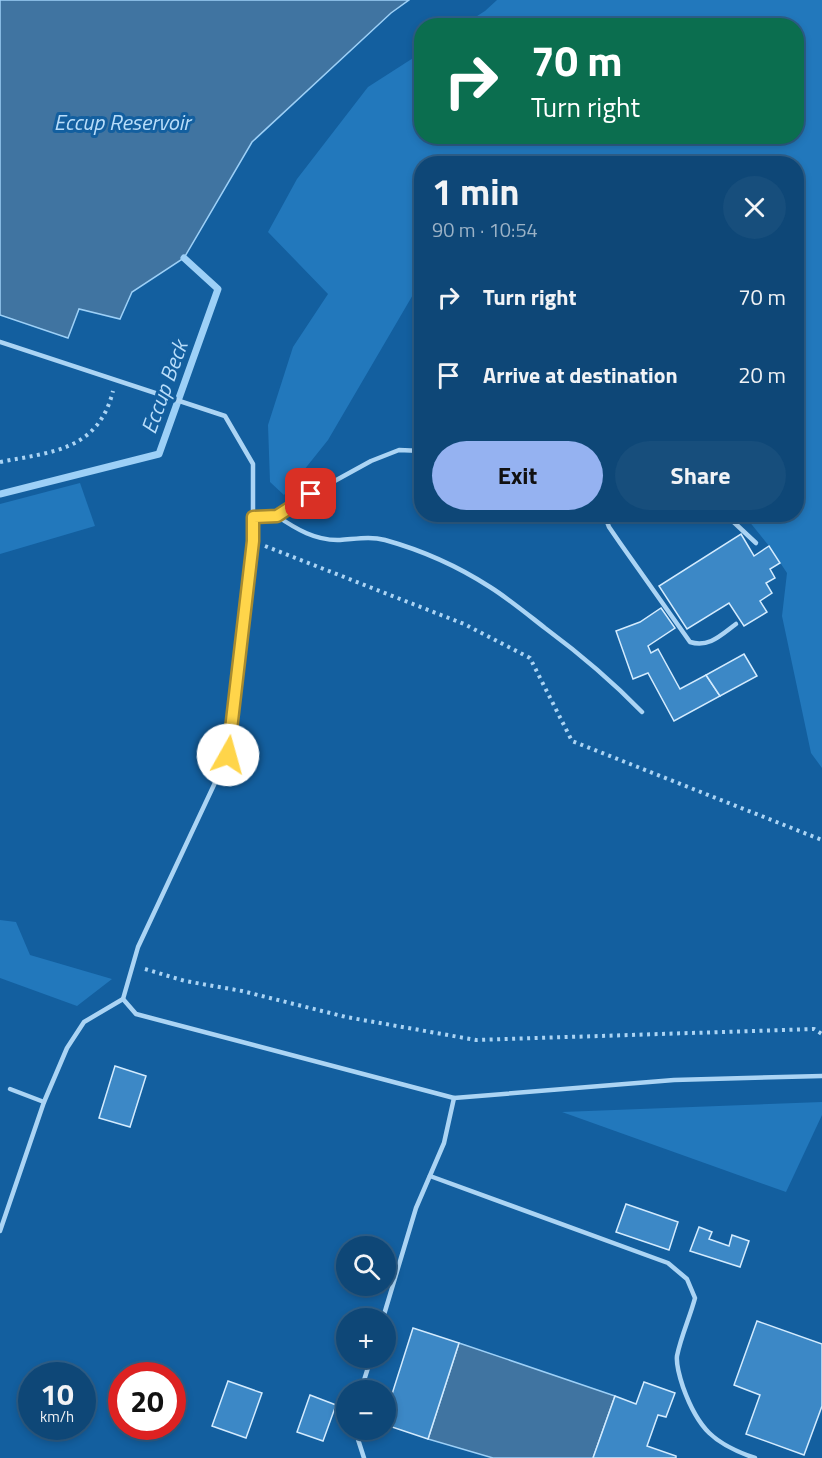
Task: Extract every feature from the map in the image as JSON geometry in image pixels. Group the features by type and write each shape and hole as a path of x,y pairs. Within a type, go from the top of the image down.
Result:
{"lane":[{"path":"0,342 225,416 253,464 253,541 228,755 138,947 123,999 84,1022 67,1048 44,1102 0,1231"},
{"path":"253,517 277,516 291,505 371,461 399,450 414,451"},
{"path":"277,516 294,528 326,539 369,537 384,540 437,559 478,580 498,592 593,665 642,712"},
{"path":"608,522 614,535 690,642 700,645 708,643 736,624"},
{"path":"734,522 756,543"},
{"path":"123,999 136,1014 454,1098 674,1080 822,1076"},
{"path":"10,1089 44,1102"},
{"path":"386,1308 416,1208 444,1143 454,1098"},
{"path":"430,1176 668,1263 687,1279 696,1298 677,1358 680,1378 691,1409 710,1435 730,1449 755,1458"},
{"path":"358,1440 364,1458"}],"path":[{"path":"0,462 60,451 83,437 99,424 109,408 116,379"},
{"path":"253,541 464,624 531,658 572,741 822,840"},
{"path":"133,966 185,981 242,991 346,1017 476,1040 803,1029 814,1029 822,1034"}],"shaded area":[{"path":"497,0 822,0 822,768 811,753 782,616 787,573 750,522 804,522 804,156 414,156 414,293 328,440 284,495 270,482 268,425 293,347 328,294 268,232 297,179 368,87 414,57 414,144 804,144 804,18 474,18"},
{"path":"80,483 95,526 0,554 0,504"},
{"path":"0,920 16,922 30,955 112,979 77,1006 0,978"},
{"path":"822,1102 822,1115 786,1192 562,1112"}],"water":[{"name":"Eccup Reservoir","path":"0,0 409,0 391,13 252,142 184,258 132,292 120,319 79,309 68,338 0,315"},
{"path":"459,1343 615,1396 593,1458 493,1458 428,1439"}],"building":[{"path":"741,534 754,556 769,546 780,563 770,569 775,578 766,583 772,593 760,601 767,612 744,626 729,603 687,629 659,586"},
{"path":"661,608 675,628 648,646 651,653 658,649 680,689 706,675 720,696 674,721 648,673 633,679 616,631 640,622"},
{"path":"744,654 757,676 720,696 706,675"},
{"path":"115,1066 146,1076 130,1127 99,1118"},
{"path":"626,1204 678,1222 669,1250 616,1232"},
{"path":"699,1227 712,1232 709,1239 729,1246 732,1235 749,1241 740,1267 690,1251"},
{"path":"757,1321 822,1344 822,1406 804,1455 746,1434 760,1395 734,1385"},
{"path":"413,1328 459,1343 428,1439 396,1428 396,1382"},
{"path":"228,1381 262,1393 246,1438 212,1426"},
{"path":"644,1382 675,1393 666,1417 658,1415 647,1446 676,1456 676,1458 593,1458 615,1396 636,1404"},
{"path":"310,1395 336,1405 323,1441 297,1432"}],"waterway":[{"name":"Eccup Beck","path":"0,494 159,454 218,289 184,258"}],"route":[{"path":"228,755 253,541 253,517 277,516 311,494"}]}
